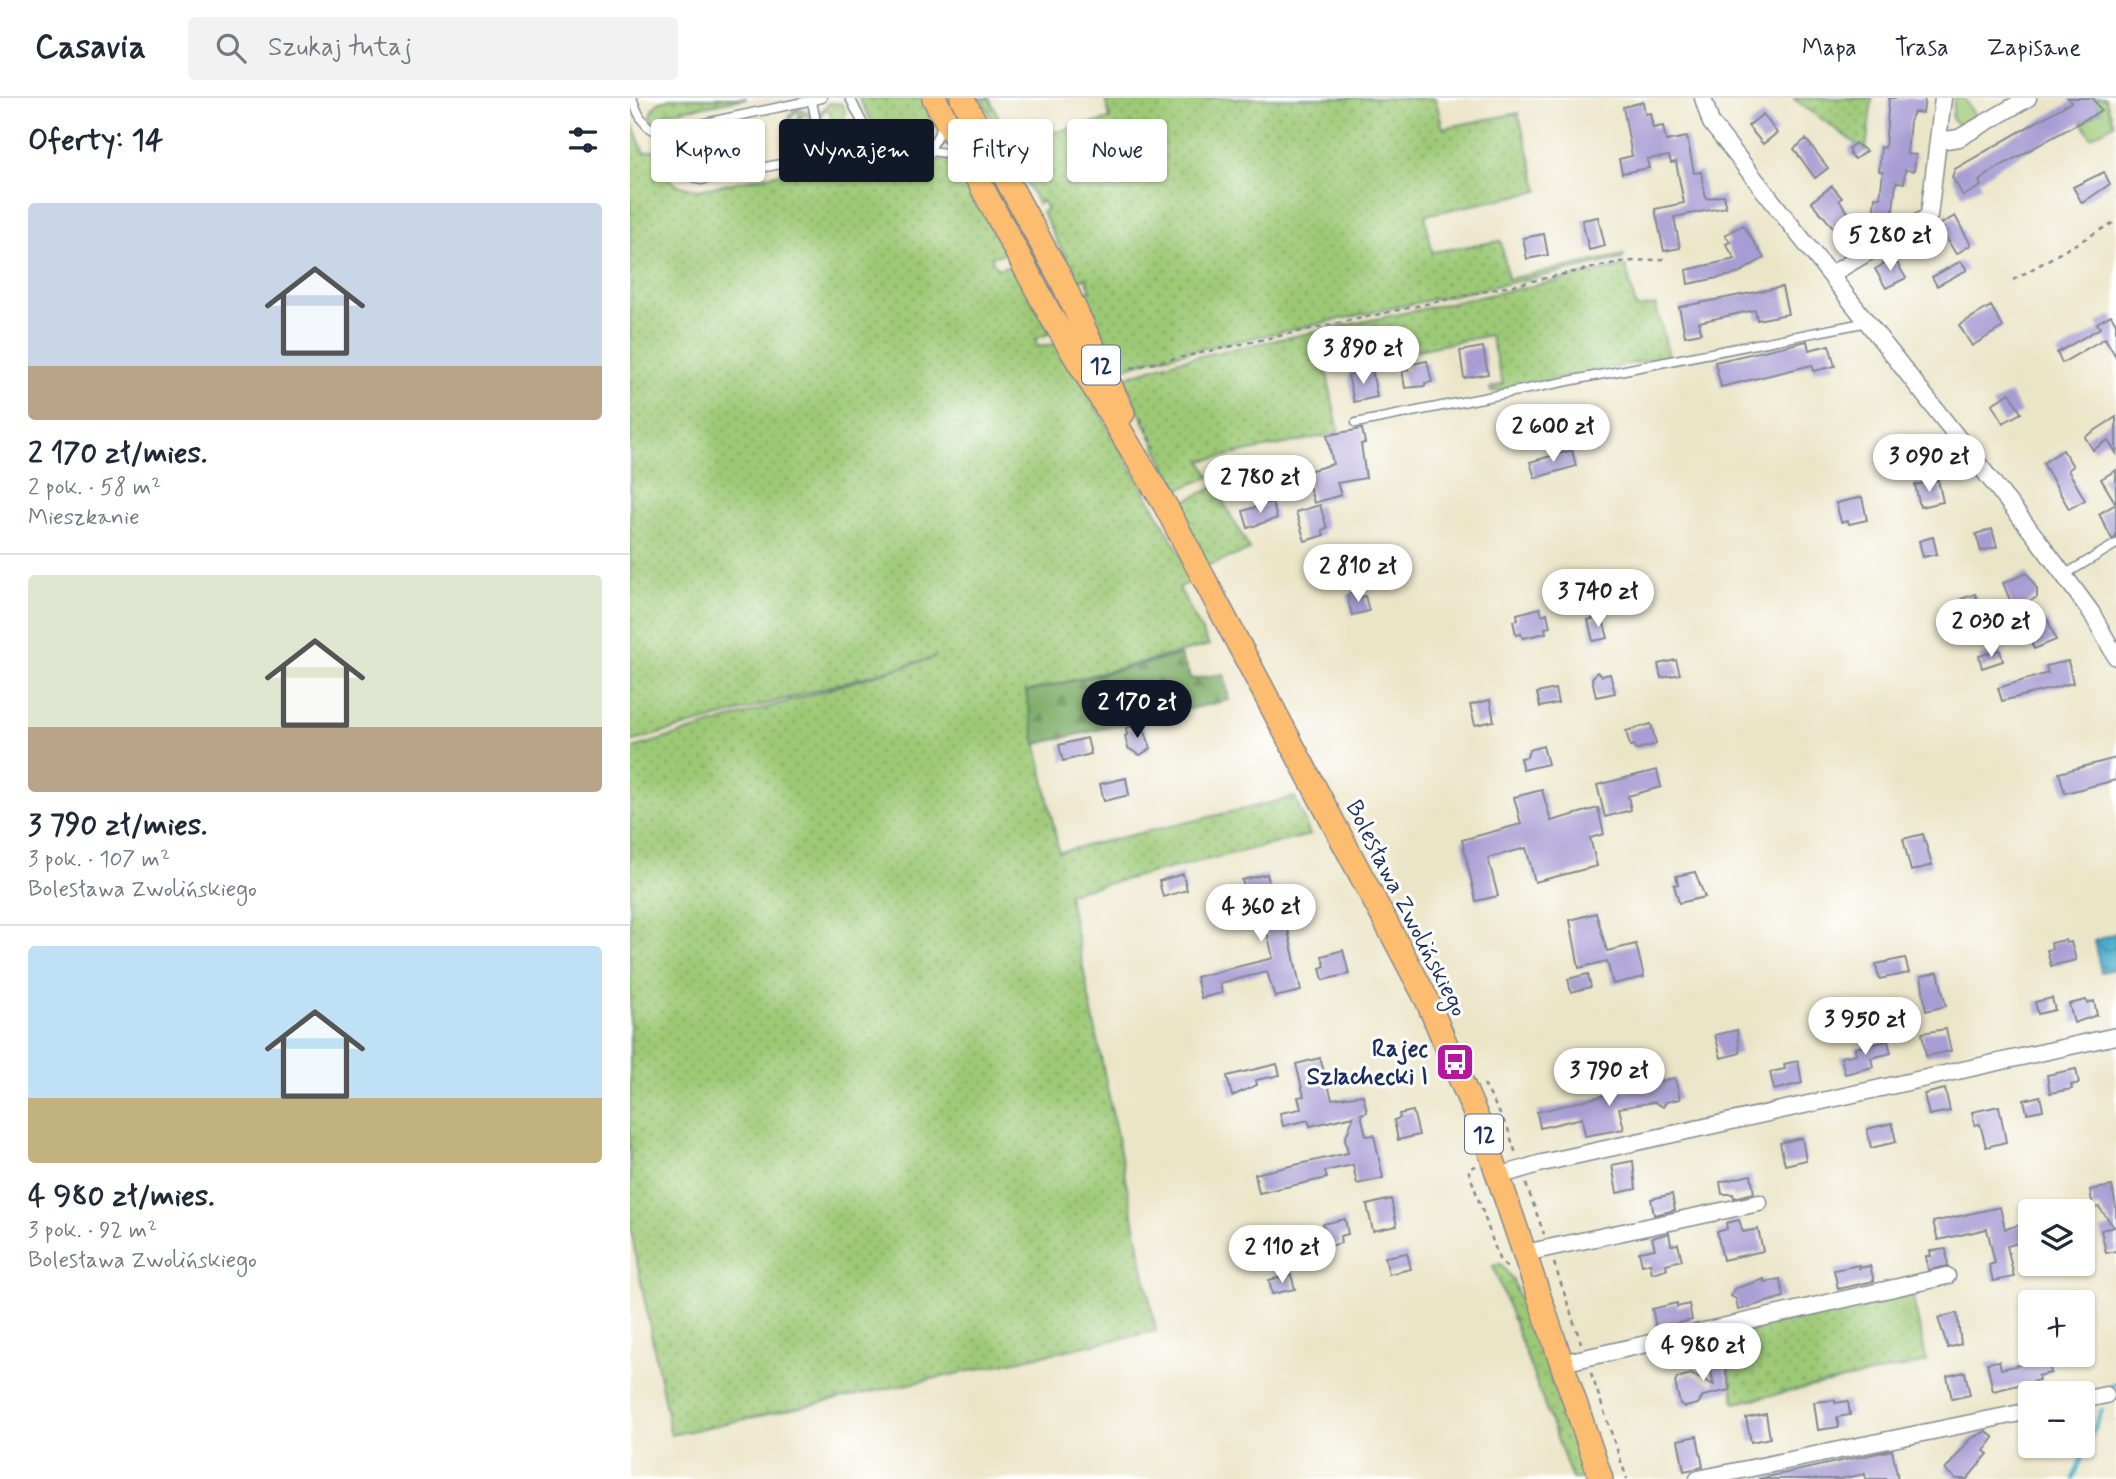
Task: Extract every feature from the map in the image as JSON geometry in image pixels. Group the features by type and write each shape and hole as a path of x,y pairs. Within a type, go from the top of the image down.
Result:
{"main road":[{"name":"Bolesława Zwolińskiego","path":"962,98 1060,279 1162,499 1427,1000 1461,1076 1499,1176 1601,1479"},
{"name":"Bolesława Zwolińskiego","path":"979,182 1051,316 1162,499"}],"street":[{"path":"1703,98 1712,123 2064,575 2091,612 2116,657"},
{"path":"1830,275 1929,216 1943,98"},
{"path":"1939,141 1959,138 2028,98"},
{"path":"1499,1176 1542,1163 2116,1035"},
{"path":"1525,1253 1759,1203"},
{"path":"1562,1363 1947,1276"},
{"path":"2095,1397 2106,1395"},
{"path":"1698,1479 2018,1413"}],"lane":[{"path":"632,98 651,129"},
{"path":"729,119 822,98"},
{"path":"850,98 860,119"},
{"path":"765,167 810,158 819,153 821,144 812,102"},
{"path":"934,144 940,136 940,108"},
{"path":"1356,423 1868,322"},
{"path":"2064,575 2116,544"}],"path":[{"path":"2013,280 2116,221"},
{"path":"1131,368 1620,262 1664,259"}],"green space":[{"path":"670,98 747,98 666,113 667,119 651,119 652,109 661,101"},
{"path":"859,98 924,98 933,119 870,119"},
{"path":"944,98 952,98 963,119 956,119"},
{"path":"981,98 989,98 1000,119 992,119"},
{"path":"1105,98 1435,98 1443,128 1518,113 1539,191 1425,215 1432,252 1501,241 1508,279 1624,255 1622,259 1149,360 1119,370 1083,292 1091,290 1086,278 1077,280 1042,212 1047,209 1042,201 1038,204 1026,182 1053,182 1053,132 1067,129 1067,182 1167,182 1167,119 1110,119"},
{"path":"1794,98 1872,98 1866,151 1794,99"},
{"path":"1954,98 1964,98 1975,116 1958,125 1952,119"},
{"path":"2093,98 2105,98 2114,124 2091,137 2082,122 2101,111"},
{"path":"830,103 842,104 846,113 843,119 832,119 830,112 825,109 820,118 820,112"},
{"path":"797,108 810,113 812,119 804,114 801,119 797,119 800,114 796,111 791,119 789,115"},
{"path":"630,118 644,153 651,151 651,182 673,182 698,190 737,182 765,182 765,176 779,173 779,182 934,182 934,161 948,160 948,182 968,182 1005,253 991,257 997,269 1011,265 1051,333 1035,339 1038,347 1060,343 1195,579 1179,588 1209,645 1026,692 1059,852 1295,797 1310,835 1068,893 1156,1331 671,1435 630,1226 630,749 936,657 630,742"},
{"path":"990,182 997,182 1080,337 1103,388"},
{"path":"1626,266 1636,308 1656,305 1669,356 1491,392 1490,388 1503,384 1490,335 1326,369 1339,433 1201,461 1210,477 1177,490 1123,378 1176,361"},
{"path":"1215,487 1250,550 1210,565 1206,564 1177,509 1178,504"},
{"path":"1180,655 1191,679 1224,674 1229,700 1036,744 1026,692"},
{"path":"1500,1263 1512,1279 1528,1321 1532,1320 1586,1479 1572,1479 1493,1266"},
{"path":"1912,1293 1927,1362 1735,1403 1721,1335"}],"water":[{"path":"2116,933 2116,969 2101,972 2094,941"}],"building":[{"path":"1889,98 1925,98 1923,113 1914,112 1910,121 1907,154 1916,155 1914,171 1905,170 1904,183 1896,182 1892,219 1873,217 1875,197 1880,198 1883,172 1879,171 1881,147 1885,148"},
{"path":"2068,98 2093,98 2101,111 1997,168 1979,181 1981,186 1963,196 1952,177 1955,169 2071,102"},
{"path":"1643,102 1645,114 1650,113 1653,128 1663,126 1666,141 1687,137 1694,173 1701,172 1706,199 1724,195 1726,207 1674,217 1680,248 1664,251 1655,209 1684,203 1676,162 1671,163 1669,156 1647,159 1649,168 1622,173 1619,159 1632,156 1623,107"},
{"path":"1763,114 1777,133 1763,144 1748,126"},
{"path":"1806,139 1828,168 1815,178 1794,149"},
{"path":"1855,143 1866,151 1855,159 1850,155 1849,148"},
{"path":"2104,172 2110,184 2082,203 2073,187"},
{"path":"1832,186 1868,240 1860,245 1845,230 1839,234 1811,202"},
{"path":"1955,216 1971,245 1956,254 1945,236 1935,242 1929,231"},
{"path":"1598,217 1605,246 1589,250 1582,220"},
{"path":"1743,225 1764,258 1737,274 1688,284 1686,270 1735,259 1726,244 1730,242 1725,235"},
{"path":"1544,234 1548,255 1527,259 1523,238"},
{"path":"1894,258 1906,278 1886,288 1875,269"},
{"path":"1961,261 1967,270 1937,286 1932,277"},
{"path":"1782,287 1788,314 1757,320 1755,310 1699,322 1701,333 1685,336 1679,307"},
{"path":"1991,306 2003,327 1972,346 1959,325"},
{"path":"2111,315 2116,324 2116,357 2105,338 2062,363 2057,353 2100,328 2097,323"},
{"path":"1807,341 1809,350 1829,345 1835,366 1814,371 1812,365 1721,387 1715,362"},
{"path":"1483,347 1488,374 1464,378 1460,351"},
{"path":"1427,361 1432,382 1425,383 1425,386 1405,388 1402,371 1408,370 1407,365"},
{"path":"1372,370 1377,397 1354,402 1348,375"},
{"path":"2010,393 2021,413 2003,423 1992,404"},
{"path":"2116,417 2116,453 2108,440 2093,450 2085,437"},
{"path":"1362,429 1365,443 1361,444 1366,478 1337,483 1341,495 1314,503 1305,472 1333,464 1327,435"},
{"path":"1572,450 1576,466 1535,478 1530,462"},
{"path":"2063,450 2073,466 2068,470 2085,500 2069,509 2043,463"},
{"path":"2116,470 2116,504 2101,479"},
{"path":"1938,480 1943,502 1920,507 1915,485"},
{"path":"1862,497 1867,520 1849,524 1848,521 1841,522 1836,503"},
{"path":"1272,502 1277,518 1248,528 1243,511"},
{"path":"2116,504 2116,538 2112,539 2099,514"},
{"path":"1320,505 1327,528 1322,530 1324,535 1305,541 1296,512"},
{"path":"1992,529 1997,547 1981,551 1976,534"},
{"path":"1933,537 1937,554 1923,557 1919,541"},
{"path":"2027,573 2037,589 2037,597 2014,610 2003,583"},
{"path":"1359,592 1361,597 1365,596 1369,611 1352,615 1347,595"},
{"path":"1975,594 1980,611 1966,615 1961,599"},
{"path":"1540,608 1542,615 1547,613 1550,627 1545,628 1546,633 1523,638 1521,634 1516,635 1513,621 1518,620 1517,614"},
{"path":"1602,616 1608,638 1593,641 1588,620"},
{"path":"2048,620 2056,640 2034,649 2026,629"},
{"path":"2000,650 2003,661 1982,668 1979,656"},
{"path":"1676,660 1680,674 1661,678 1658,664"},
{"path":"2068,661 2073,683 2002,701 1998,688 2048,673 2046,666"},
{"path":"1597,672 1602,676 1610,674 1615,693 1596,697 1592,678"},
{"path":"1555,689 1558,703 1540,707 1537,693"},
{"path":"1490,700 1494,721 1475,725 1470,705"},
{"path":"1142,724 1151,748 1140,755 1128,748 1125,736 1126,728"},
{"path":"1651,724 1656,744 1635,750 1634,745 1630,746 1626,731"},
{"path":"1087,738 1091,754 1063,761 1059,745"},
{"path":"1543,746 1548,764 1523,770 1520,758 1527,757 1529,750"},
{"path":"2116,758 2116,780 2065,793 2059,773"},
{"path":"1657,770 1661,787 1628,796 1631,810 1605,817 1597,785"},
{"path":"1126,778 1129,795 1104,801 1100,784"},
{"path":"1542,790 1551,821 1598,808 1604,834 1590,838 1597,866 1535,882 1526,848 1488,858 1498,896 1476,901 1462,840 1521,824 1514,797"},
{"path":"1923,834 1932,865 1911,871 1903,839"},
{"path":"1695,872 1705,897 1679,903 1674,885 1678,884 1676,876"},
{"path":"1183,874 1187,890 1163,897 1159,881"},
{"path":"1267,874 1272,895 1287,891 1292,910 1284,911 1301,991 1275,997 1267,972 1220,983 1222,993 1201,998 1196,977 1273,958 1267,932 1272,928 1265,897 1219,908 1217,897 1245,891 1242,880"},
{"path":"1596,913 1607,951 1636,944 1644,977 1613,984 1607,961 1579,968 1570,920"},
{"path":"2065,940 2066,943 2071,942 2076,960 2051,966 2047,950 2052,949 2051,943"},
{"path":"1343,950 1349,974 1323,980 1320,968 1325,966 1322,956"},
{"path":"1905,958 1909,973 1879,979 1876,964"},
{"path":"1938,972 1946,1006 1926,1011 1921,976"},
{"path":"1588,974 1591,987 1571,992 1568,979"},
{"path":"2052,998 2055,1010 2038,1014 2035,1002"},
{"path":"2086,1000 2087,1003 2094,1001 2097,1015 2074,1023 2069,1004"},
{"path":"1946,1029 1951,1051 1926,1056 1922,1033"},
{"path":"1737,1030 1740,1053 1721,1058 1715,1035"},
{"path":"1888,1041 1891,1053 1871,1058 1873,1067 1845,1074 1841,1057 1856,1054 1855,1048"},
{"path":"1320,1058 1332,1099 1363,1095 1367,1112 1361,1114 1366,1136 1374,1135 1383,1178 1357,1184 1353,1165 1325,1171 1327,1178 1259,1193 1255,1174 1348,1153 1345,1139 1354,1116 1310,1126 1308,1120 1283,1126 1280,1113 1301,1109 1298,1097 1304,1096 1296,1064"},
{"path":"1798,1061 1802,1083 1774,1090 1770,1072 1785,1069 1784,1064"},
{"path":"1277,1064 1280,1075 1256,1080 1257,1085 1232,1096 1227,1076"},
{"path":"2076,1069 2079,1083 2071,1085 2072,1089 2050,1093 2047,1075"},
{"path":"1675,1078 1680,1099 1666,1102 1663,1107 1654,1102 1619,1108 1624,1129 1585,1136 1582,1118 1540,1128 1537,1112"},
{"path":"1945,1089 1950,1111 1929,1115 1924,1094"},
{"path":"2040,1096 2043,1110 2027,1113 2024,1100"},
{"path":"1999,1106 2006,1142 1986,1147 1980,1124 1975,1125 1972,1112"},
{"path":"1413,1111 1419,1135 1398,1140 1394,1120 1400,1118 1399,1114"},
{"path":"1892,1123 1896,1142 1871,1148 1867,1129"},
{"path":"1802,1138 1806,1160 1785,1165 1780,1143"},
{"path":"1633,1161 1636,1189 1617,1193 1612,1165"},
{"path":"1751,1175 1754,1193 1734,1198 1733,1194 1722,1194 1720,1182"},
{"path":"2112,1186 2116,1207 2116,1251 2106,1253 2101,1230 2114,1227 2099,1207 2095,1208 2095,1199 2092,1199 2090,1190"},
{"path":"1672,1194 1675,1210 1654,1215 1651,1199"},
{"path":"1391,1199 1397,1226 1373,1231 1367,1205"},
{"path":"2000,1207 2005,1229 2018,1225 2018,1243 2007,1246 2014,1277 1993,1281 1989,1265 1995,1263 1987,1229 1938,1240 1933,1222"},
{"path":"1345,1219 1348,1234 1340,1236 1341,1243 1312,1251 1308,1233 1324,1229 1323,1224"},
{"path":"1739,1220 1743,1232 1758,1229 1763,1251 1723,1260 1717,1232 1727,1229 1726,1223"},
{"path":"1669,1233 1671,1245 1678,1244 1682,1260 1666,1264 1667,1269 1652,1273 1650,1263 1642,1265 1639,1252 1655,1249 1652,1238"},
{"path":"1946,1249 1948,1266 1928,1270 1926,1256 1931,1256 1930,1251"},
{"path":"1407,1253 1411,1269 1389,1274 1385,1257"},
{"path":"1859,1265 1859,1268 1870,1266 1874,1281 1838,1289 1834,1270"},
{"path":"1291,1275 1295,1289 1272,1294 1269,1280"},
{"path":"1764,1279 1764,1282 1780,1279 1784,1297 1738,1310 1736,1299 1731,1296 1734,1289"},
{"path":"1677,1303 1677,1307 1689,1304 1692,1320 1656,1328 1652,1309"},
{"path":"1957,1313 1961,1344 1948,1348 1938,1318"},
{"path":"1721,1352 1730,1390 1703,1396 1698,1404 1685,1407 1680,1404 1675,1382 1677,1378 1691,1374 1714,1385 1707,1354"},
{"path":"1999,1361 2001,1369 2018,1365 2050,1367 2051,1373 2038,1376 2039,1380 2018,1381 2018,1385 1993,1391 1987,1363"},
{"path":"1965,1372 1970,1395 1952,1399 1947,1376"},
{"path":"1835,1400 1835,1403 1848,1401 1850,1415 1837,1417 1839,1427 1818,1430 1814,1402"},
{"path":"1766,1414 1770,1438 1751,1442 1746,1418"},
{"path":"1986,1431 1994,1438 1984,1451 1988,1454 1967,1479 1956,1479 1945,1470 1970,1439"},
{"path":"1697,1436 1703,1467 1684,1471 1678,1440"},
{"path":"1892,1450 1898,1479 1866,1479 1865,1474 1840,1479 1758,1479"}],"waterway":[{"path":"2108,1388 2116,1384"},
{"path":"2073,1479 2102,1410"}],"place":[{"name":"Rajec Szlachecki I","path":"1455,1062"}]}
